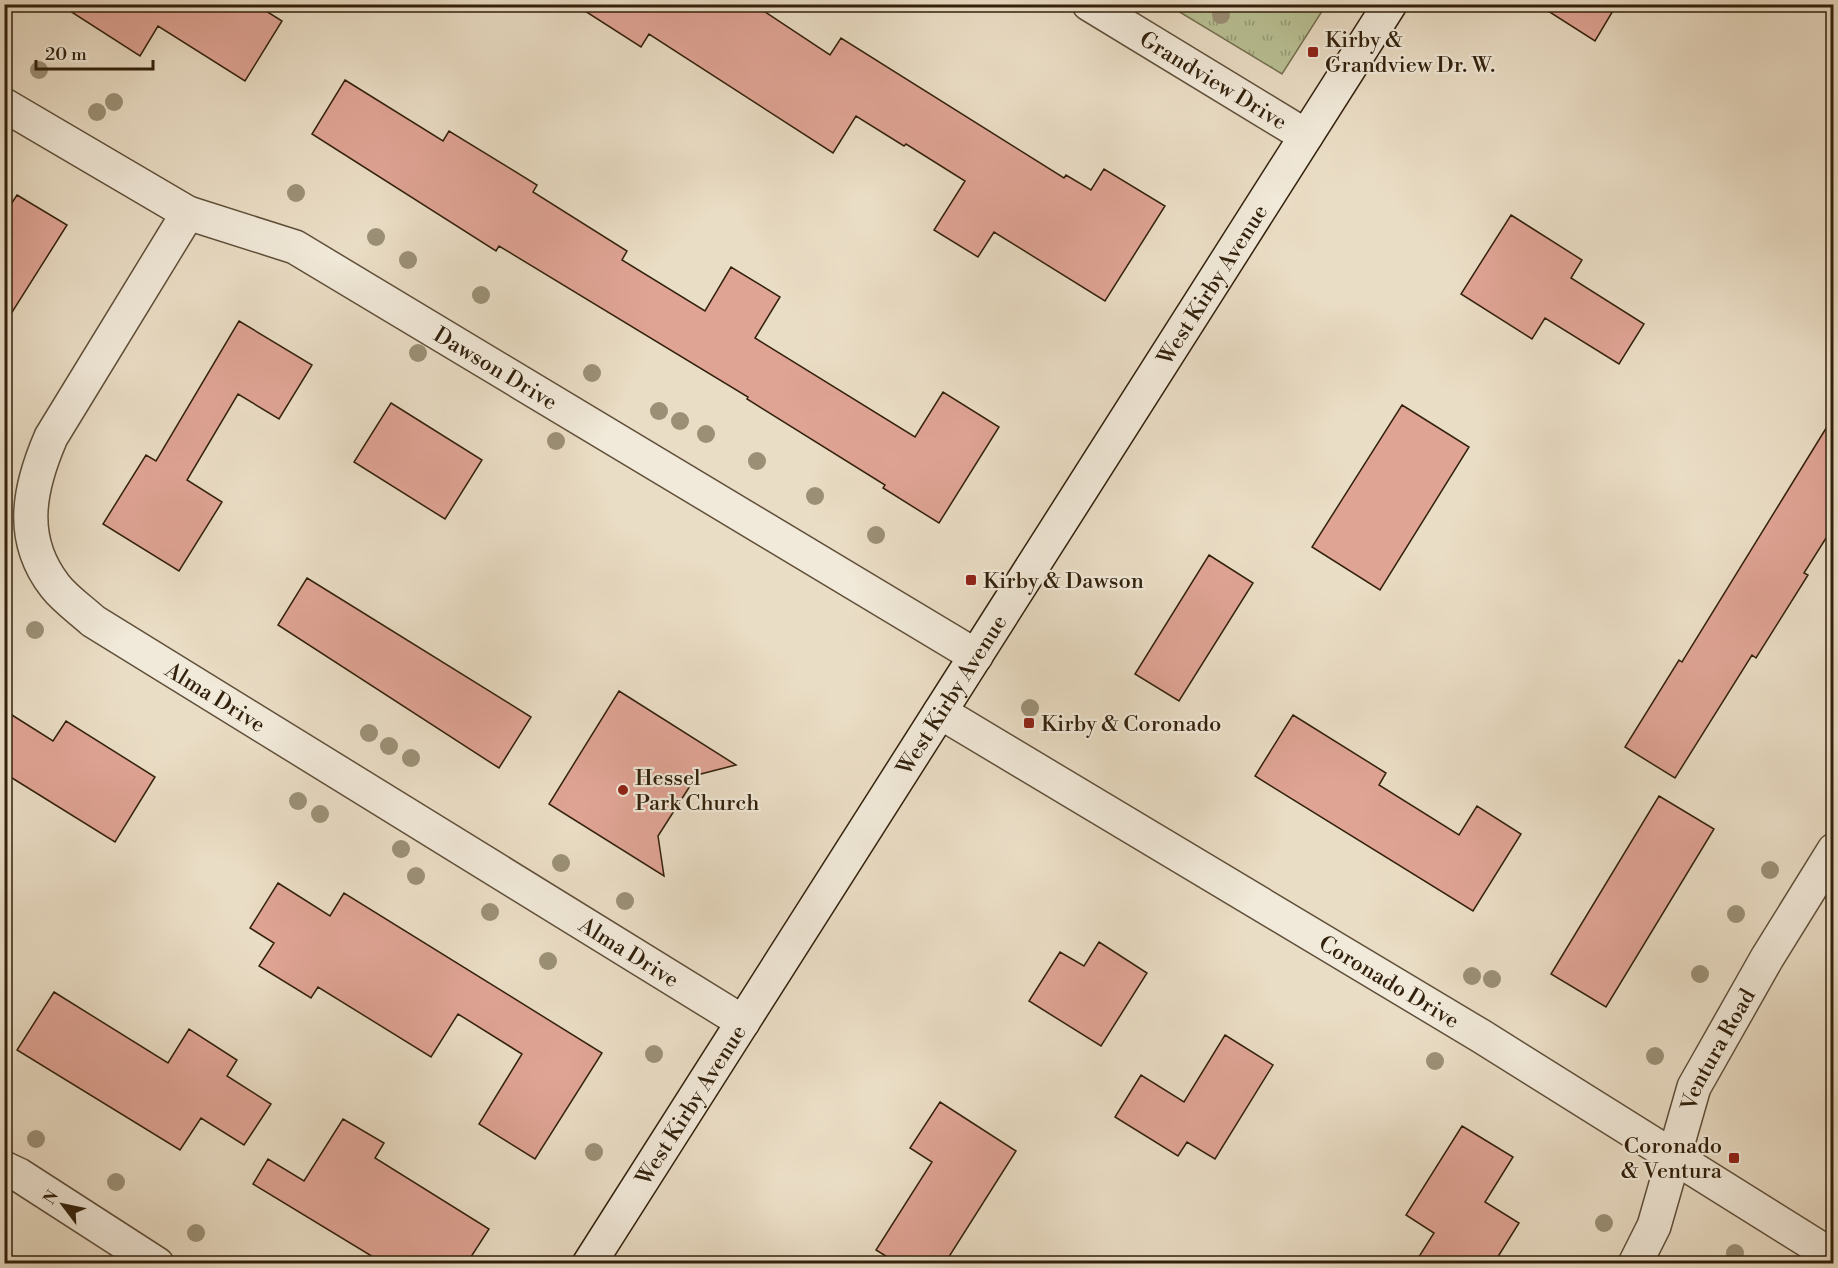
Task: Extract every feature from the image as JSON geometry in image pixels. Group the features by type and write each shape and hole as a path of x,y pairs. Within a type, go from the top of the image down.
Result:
{"street":[{"name":"Grandview Drive","path":"1089,4 1306,136"},
{"name":"West Kirby Avenue","path":"589,1263 1390,4"},
{"name":"Dawson Drive","path":"4,105 188,213 296,247 976,656"},
{"name":"Alma Drive","path":"188,213 51,437 35,472 30,502 32,536 44,568 56,588 93,621 743,1022"},
{"name":"Coronado Drive","path":"940,712 1481,1036 1833,1257"},
{"name":"Ventura Road","path":"1635,1263 1654,1226 1694,1087 1767,958 1833,850"},
{"path":"4,1168 20,1175 157,1263"}],"green space":[{"path":"1168,5 1326,5 1282,74"}],"building":[{"path":"59,4 255,4 282,21 245,81 158,26 140,56"},
{"path":"574,4 753,4 830,55 841,38 1064,178 1066,175 1091,190 1104,169 1165,206 1105,301 994,232 978,257 934,230 965,181 856,116 833,153 649,34 641,47"},
{"path":"1537,4 1617,4 1595,41"},
{"path":"345,80 443,141 449,131 537,185 533,192 627,251 622,260 705,311 731,267 780,297 755,338 915,437 943,392 999,427 939,523 883,488 885,485 747,399 748,397 499,246 496,251 312,134"},
{"path":"17,195 67,225 4,325 4,215"},
{"path":"1511,215 1582,260 1571,278 1644,324 1619,364 1545,318 1532,339 1461,294"},
{"path":"239,321 312,365 279,419 238,394 187,480 222,502 179,571 103,524 146,455 156,461"},
{"path":"391,403 482,460 445,519 354,462"},
{"path":"1402,405 1469,447 1380,590 1312,547"},
{"path":"1833,417 1833,527 1804,573 1808,575 1756,658 1752,655 1675,778 1625,747 1679,660 1682,662"},
{"path":"1209,555 1253,583 1179,701 1135,674"},
{"path":"307,578 531,717 499,768 278,625"},
{"name":"Hessel Park Church","path":"619,691 736,765 697,775 658,836 664,876 549,804"},
{"path":"4,710 53,741 66,721 155,777 115,842 4,773"},
{"path":"1293,715 1386,773 1379,785 1459,835 1477,806 1521,834 1473,911 1255,776"},
{"path":"1659,796 1714,829 1606,1007 1551,974"},
{"path":"278,883 330,916 344,893 602,1053 535,1159 479,1124 522,1054 458,1014 431,1057 318,987 311,998 259,966 274,943 250,928"},
{"path":"1099,942 1147,973 1101,1046 1029,1001 1060,952 1084,966"},
{"path":"54,992 168,1063 189,1029 237,1060 227,1076 271,1104 244,1145 201,1118 180,1150 17,1050"},
{"path":"1225,1035 1273,1065 1215,1159 1187,1142 1178,1156 1115,1117 1141,1075 1184,1102"},
{"path":"940,1102 1016,1151 945,1263 897,1263 876,1250 932,1162 910,1148"},
{"path":"343,1119 384,1143 375,1158 489,1229 467,1263 383,1263 253,1184 268,1159 304,1181"},
{"path":"1462,1126 1513,1157 1485,1202 1519,1223 1494,1263 1415,1263 1434,1233 1406,1215"}],"place":[{"name":"Kirby & Grandview Dr. W.","path":"1313,52"},
{"name":"Kirby & Dawson","path":"971,580"},
{"name":"Kirby & Coronado","path":"1029,723"},
{"name":"Hessel Park Church","path":"623,790"},
{"name":"Coronado & Ventura","path":"1734,1158"}]}
